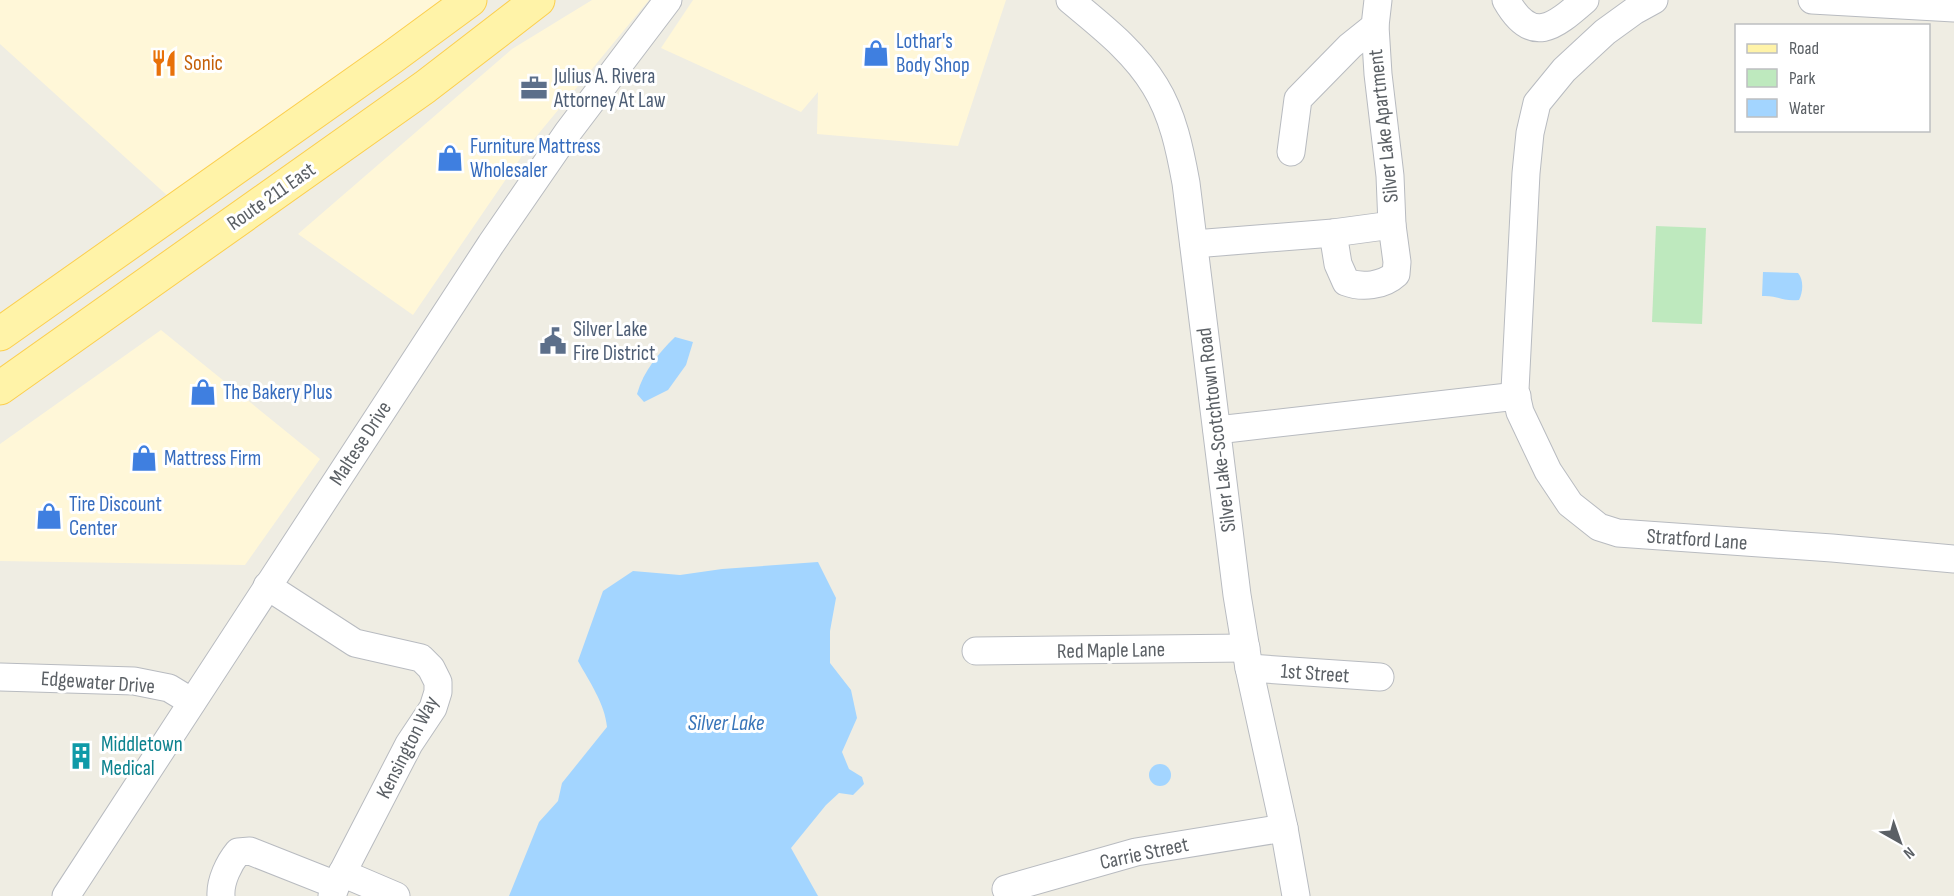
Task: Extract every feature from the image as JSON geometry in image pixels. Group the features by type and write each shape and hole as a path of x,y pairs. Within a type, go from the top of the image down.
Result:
{"main road":[{"name":"Route 211 East","path":"0,334 470,0"},
{"name":"Route 211 East","path":"2,384 425,87 538,0"}],"street":[{"name":"Maltese Drive","path":"66,896 456,296 568,132 668,0"},
{"name":"Silver Lake-Scotchtown Road","path":"1070,0 1127,50 1145,72 1163,101 1177,138 1194,244 1235,584 1296,896"},
{"path":"1506,0 1512,10 1527,25 1535,29 1545,28 1585,0"},
{"name":"Stratford Lane","path":"1654,0 1634,10 1605,32 1564,70 1537,103 1530,133 1516,378 1520,412 1548,471 1570,504 1599,527 1618,533 1954,559"},
{"path":"1812,0 1954,8"},
{"name":"Silver Lake Apartment","path":"1332,233 1338,264 1346,282 1358,286 1388,281 1396,274 1390,176 1378,74 1377,13"},
{"name":"Silver Lake Apartment","path":"1291,152 1298,99 1350,46 1377,13"},
{"name":"Silver Lake Apartment","path":"1194,244 1332,233 1392,225"},
{"path":"1217,430 1517,396"},
{"name":"Kensington Way","path":"267,586 356,643 421,658 431,668 438,682 438,692 432,708 409,744 336,885"},
{"name":"Red Maple Lane","path":"976,651 1248,658"},
{"name":"1st Street","path":"1248,658 1380,677"},
{"name":"Edgewater Drive","path":"0,677 134,681 169,688 192,702"},
{"name":"Carrie Street","path":"1006,889 1136,852 1284,828"},
{"path":"221,896 220,889 232,860 238,852 250,851 336,885 396,896"}],"shaded area":[{"path":"0,0 455,0 180,207 0,44"},
{"path":"592,0 649,0 530,144 413,315 298,234 512,49"},
{"path":"693,0 1006,0 958,146 817,134 818,92 801,112 661,48"},
{"path":"161,330 320,459 245,565 0,561 0,444"}],"green space":[{"path":"1656,226 1706,228 1702,324 1652,322"}],"water":[{"path":"1763,272 1798,273 1802,286 1799,300 1762,296"},
{"path":"675,337 693,342 686,365 668,390 644,402 637,394 644,377 657,356"},
{"name":"Silver Lake","path":"818,562 836,598 830,631 830,663 851,690 857,718 842,752 849,769 862,777 864,784 853,795 839,793 826,805 791,848 818,896 509,896 539,822 558,801 562,783 607,727 600,701 578,661 603,591 633,571 680,575 722,569"},
{"path":"1160,764 1168,767 1171,775 1168,783 1160,786 1152,783 1149,775 1152,767"}],"place":[{"name":"Lothar's Body Shop","path":"876,53"},
{"name":"Sonic","path":"164,63"},
{"name":"Julius A. Rivera Attorney At Law","path":"534,88"},
{"name":"Furniture Mattress Wholesaler","path":"450,158"},
{"name":"Silver Lake Fire District","path":"553,341"},
{"name":"The Bakery Plus","path":"203,392"},
{"name":"Mattress Firm","path":"144,458"},
{"name":"Tire Discount Center","path":"49,516"},
{"name":"Middletown Medical","path":"81,756"}]}
